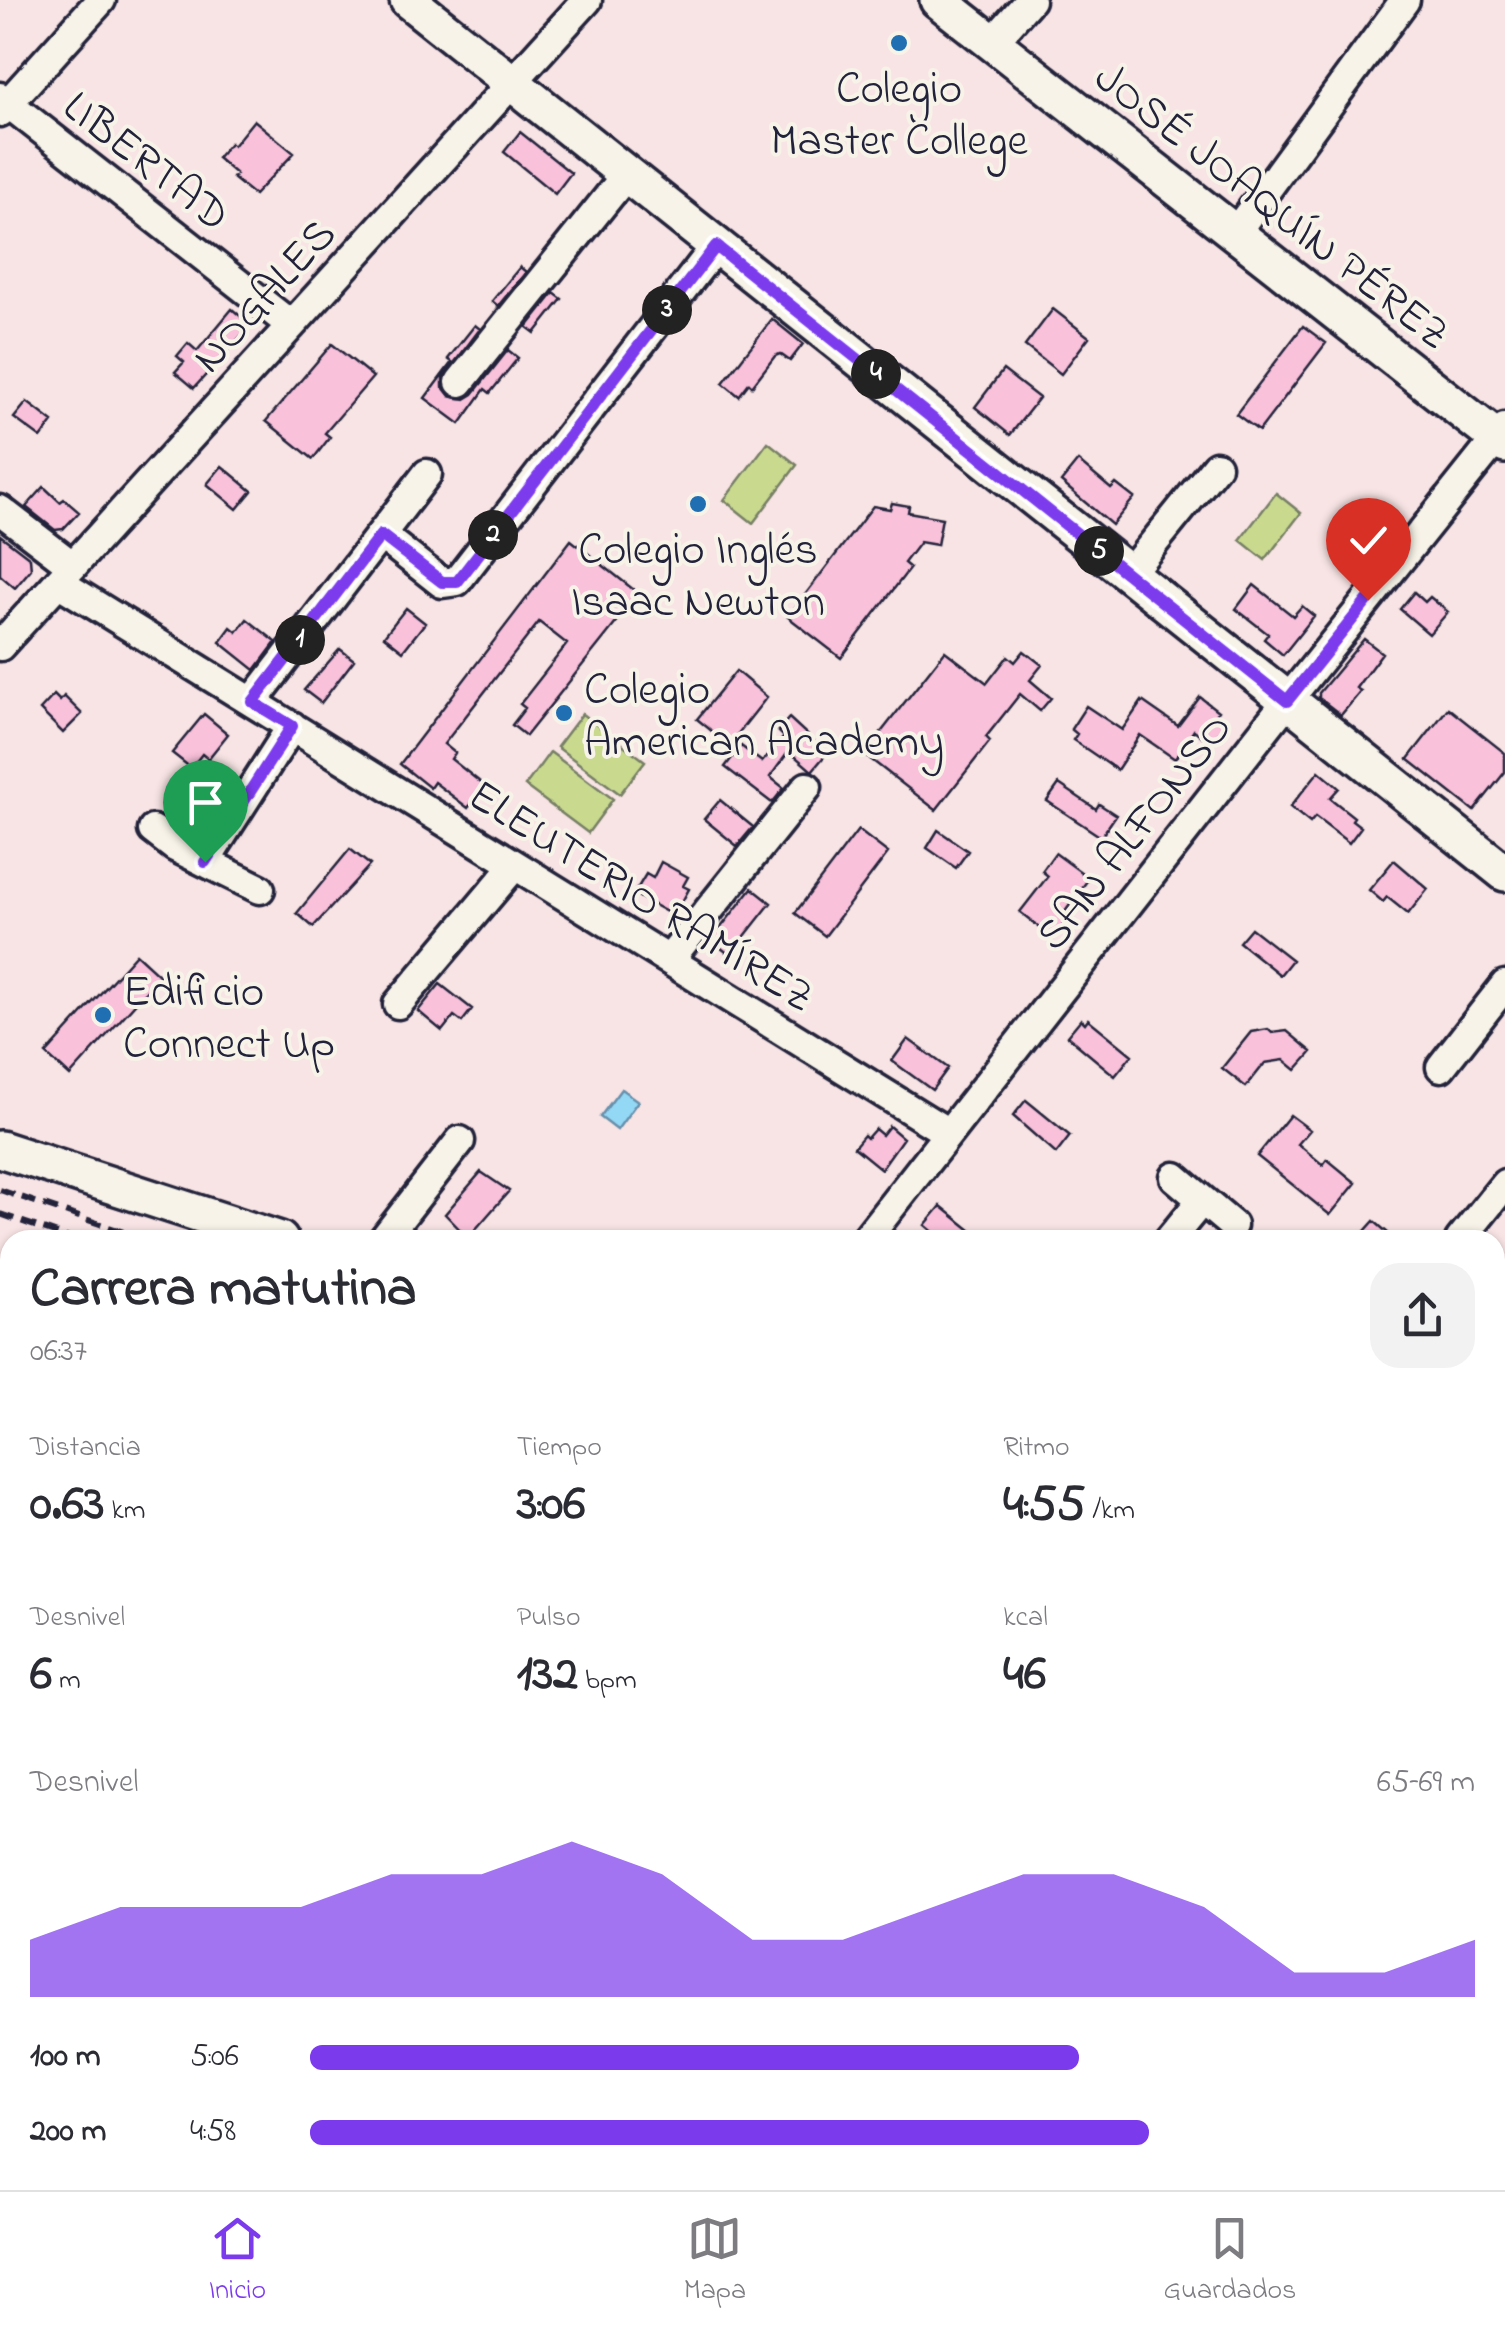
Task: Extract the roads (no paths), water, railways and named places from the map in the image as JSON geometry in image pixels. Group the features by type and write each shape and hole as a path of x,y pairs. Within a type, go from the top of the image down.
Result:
{"main road":[{"path":"408,0 1505,873"},
{"name":"JOSÉ JOAQUÍN PÉREZ","path":"938,0 1502,437"},
{"path":"0,1149 249,1230"}],"street":[{"path":"3,104 101,0"},
{"name":"NOGALES","path":"0,646 586,0"},
{"path":"992,43 1030,0"},
{"path":"1236,233 1405,0"},
{"name":"LIBERTAD","path":"3,104 291,325"},
{"path":"460,382 626,175"},
{"path":"381,535 442,582 457,582 716,246"},
{"name":"SAN ALFONSO","path":"873,1230 1287,701 1502,437"},
{"path":"1128,575 1216,466"},
{"path":"253,702 427,474"},
{"name":"ELEUTERIO RAMÍREZ","path":"0,510 66,574 253,702 948,1134"},
{"path":"205,862 292,726"},
{"path":"669,960 807,787"},
{"path":"153,830 167,842 260,889"},
{"path":"398,1004 516,864"},
{"path":"1442,1067 1505,986"},
{"path":"391,1230 460,1140"},
{"path":"1176,1177 1232,1224"},
{"path":"1468,1230 1505,1184"},
{"path":"1177,1230 1202,1200"}],"water":[{"path":"621,1089 638,1101 617,1130 600,1117"}],"railway":[{"path":"0,1190 118,1230"},
{"path":"0,1214 46,1230"}],"place":[{"name":"Colegio Master College","path":"899,43"},
{"name":"Colegio Inglés Isaac Newton","path":"698,504"},
{"name":"Colegio American Academy","path":"564,713"},
{"name":"Edificio Connect Up","path":"103,1015"}]}
